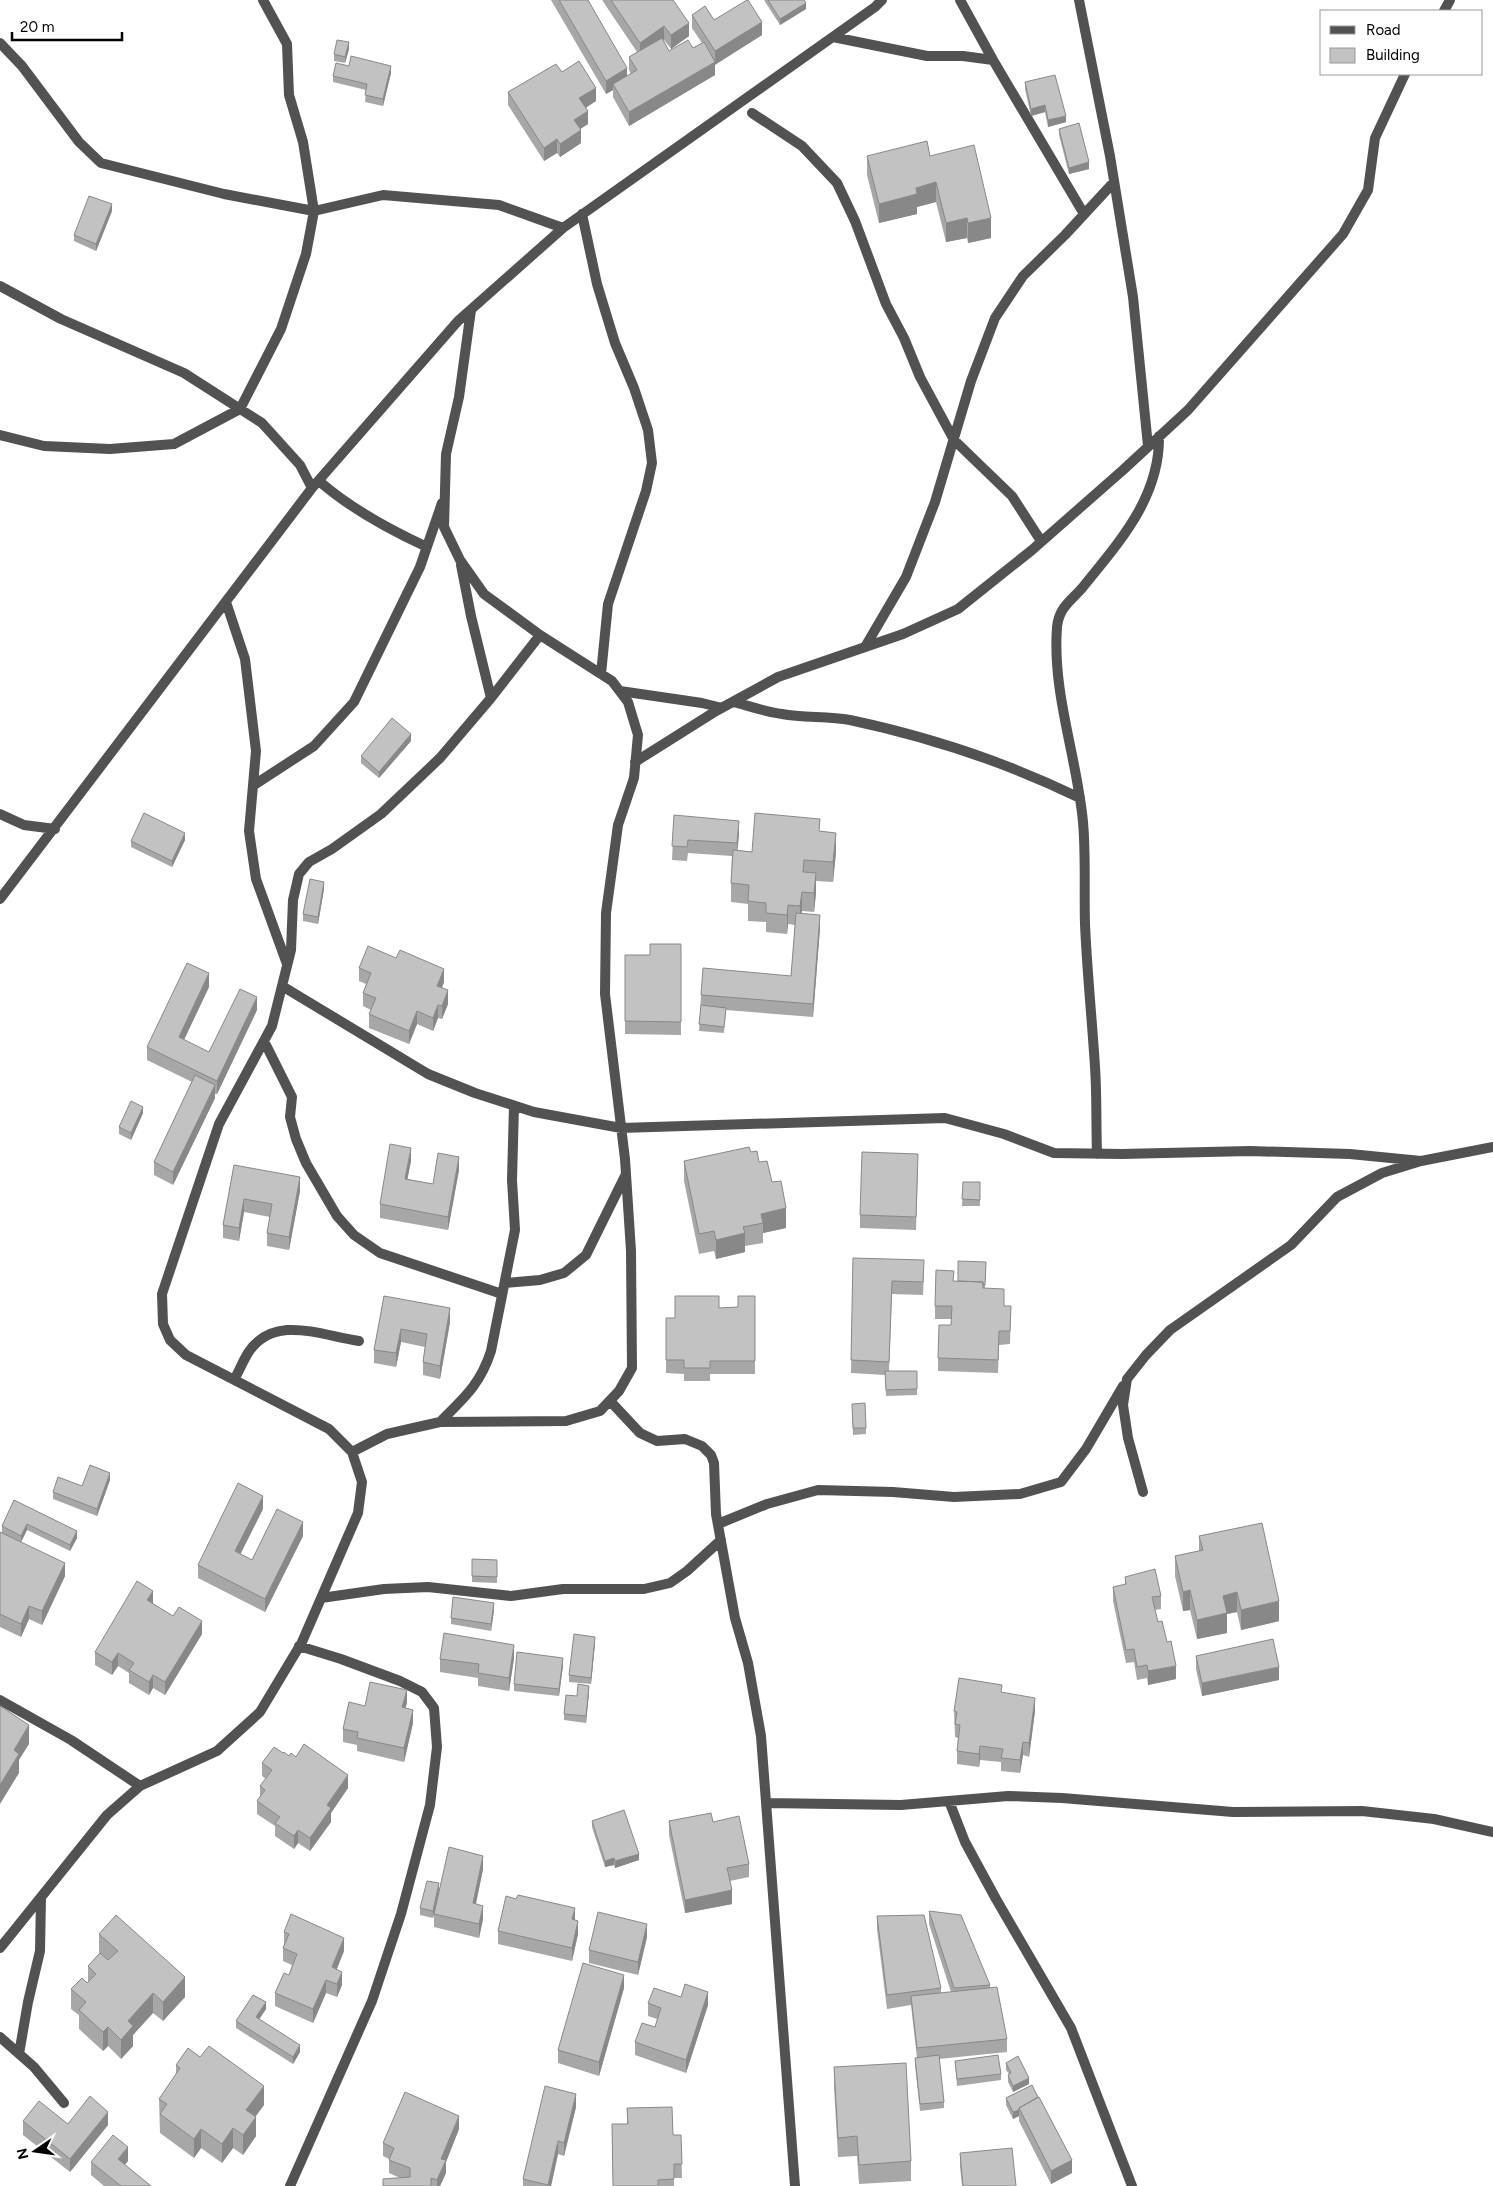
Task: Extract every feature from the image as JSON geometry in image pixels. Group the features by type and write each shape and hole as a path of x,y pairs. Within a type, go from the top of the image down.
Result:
{"street":[{"path":"0,435 44,446 110,449 174,444 240,409 281,329 306,254 314,211 303,142 289,95 286,44 264,0"},
{"path":"960,0 993,60 1084,214"},
{"path":"1079,0 1134,297 1148,446"},
{"path":"0,899 316,485 458,321 563,228 833,37 875,2"},
{"path":"833,37 927,56 963,56 993,60"},
{"path":"0,43 22,66 80,142 101,163 224,194 314,211 383,196 499,205 563,228"},
{"path":"635,762 722,708 778,677 903,634 958,609 1041,541 1148,446 1188,410 1343,234 1368,190 1375,138 1405,75"},
{"path":"752,113 802,146 838,183 855,221 886,304 904,338 920,377 954,440 1012,496 1041,541"},
{"path":"865,647 906,577 935,502 971,380 995,318 1022,276 1065,236 1114,182"},
{"path":"582,214 597,284 615,343 634,388 648,430 652,462 646,491 608,604 601,674"},
{"path":"0,286 61,319 184,373 262,423 316,485 402,535 427,547"},
{"path":"352,1452 387,1434 440,1422 566,1421 600,1410 619,1391 632,1368 631,1251 626,1174 605,994 606,912 618,826 634,778 638,735 628,702 612,681 540,635 484,594 460,560 444,527 446,454 459,397 471,310"},
{"path":"1097,1154 1095,1069 1085,922 1086,856 1080,798 1062,701 1057,652 1060,612 1124,535 1152,486 1160,456 1159,436"},
{"path":"254,785 314,746 354,702 394,624 420,567 445,494"},
{"path":"460,560 470,616 491,698"},
{"path":"226,602 245,659 256,751 249,831 256,879 288,964"},
{"path":"1,1944 107,1815 140,1786 217,1751 260,1712 299,1646 358,1513 362,1482 352,1452 329,1430 186,1355 170,1340 163,1324 162,1294 219,1124 272,1026 291,950 293,900 299,874 309,862 332,849 381,814 440,758 491,698 540,635"},
{"path":"620,691 702,703 722,708"},
{"path":"734,702 781,714 846,720 908,733 1006,765 1080,798"},
{"path":"0,814 24,825 55,829"},
{"path":"282,986 428,1074 475,1093 534,1112 621,1128 945,1118 1004,1134 1054,1153 1250,1151 1350,1154 1421,1161"},
{"path":"264,1040 292,1097 290,1117 296,1139 306,1163 338,1216 354,1235 380,1253 502,1294"},
{"path":"440,1422 469,1393 485,1370 491,1351 515,1230 512,1180 514,1106"},
{"path":"718,1524 767,1504 818,1490 954,1496 1020,1494 1061,1482 1086,1449 1127,1379 1146,1355 1170,1330 1291,1245 1337,1197 1382,1173 1421,1161 1493,1147"},
{"path":"505,1283 540,1280 564,1273 586,1255 626,1174"},
{"path":"234,1380 248,1352 261,1338 286,1328 313,1331 359,1341"},
{"path":"1127,1379 1123,1405 1128,1438 1143,1492"},
{"path":"610,1401 640,1433 657,1441 685,1440 702,1446 711,1455 714,1463 716,1514 735,1618 750,1672 760,1736 796,2186"},
{"path":"321,1598 384,1589 428,1587 510,1596 563,1589 644,1588 670,1583 687,1571 721,1540"},
{"path":"290,2186 372,2001 398,1922 430,1805 438,1747 434,1708 422,1692 375,1672 299,1646"},
{"path":"0,1700 71,1740 140,1786"},
{"path":"766,1803 901,1805 1008,1796 1062,1798 1233,1812 1362,1811 1434,1819 1493,1832"},
{"path":"949,1801 965,1842 1071,2028 1132,2186"},
{"path":"19,2054 28,2002 40,1951 42,1922 40,1897"},
{"path":"0,2037 34,2067 64,2103"}],"building":[{"path":"559,0 588,0 627,68 606,81"},
{"path":"611,0 673,0 689,23 671,35 664,26 640,43"},
{"path":"747,0 762,22 715,51 692,15 705,6 714,20"},
{"path":"768,0 804,0 806,3 780,19"},
{"path":"662,38 669,51 688,40 693,48 704,42 715,62 629,112 613,84 637,70 629,57"},
{"path":"337,40 349,42 345,57 334,54"},
{"path":"351,56 391,66 383,99 365,95 367,84 333,76 336,63 349,66"},
{"path":"579,61 596,88 579,98 588,111 574,120 581,130 560,144 557,139 544,148 508,92 556,64 562,72"},
{"path":"1055,75 1066,116 1048,120 1045,105 1031,109 1025,82"},
{"path":"1079,123 1089,162 1069,168 1059,129"},
{"path":"927,141 930,156 974,145 991,218 968,223 967,218 946,223 936,182 916,188 917,194 879,204 867,156"},
{"path":"89,196 112,204 96,244 74,235"},
{"path":"392,718 411,734 379,772 361,756"},
{"path":"144,813 185,833 172,861 131,841"},
{"path":"755,813 820,819 819,831 836,833 833,862 804,860 803,872 816,873 814,893 802,892 800,906 788,905 787,915 766,913 766,903 748,901 749,885 731,883 733,850 752,852"},
{"path":"674,815 739,821 737,843 688,840 687,847 672,846"},
{"path":"310,879 324,882 318,917 303,914"},
{"path":"796,913 820,915 813,1004 701,995 703,968 791,976"},
{"path":"650,944 681,944 681,1022 625,1021 625,955 650,955"},
{"path":"368,946 396,958 400,950 444,969 437,986 448,990 442,1006 438,1005 433,1018 417,1011 409,1031 369,1014 376,998 363,993 371,973 359,968"},
{"path":"187,963 209,973 179,1037 209,1052 240,989 257,997 217,1081 147,1047"},
{"path":"701,1005 726,1008 724,1027 699,1024"},
{"path":"195,1075 215,1085 173,1172 154,1162"},
{"path":"131,1101 143,1107 131,1133 119,1127"},
{"path":"390,1144 411,1148 405,1179 433,1184 438,1153 459,1157 448,1217 380,1204"},
{"path":"749,1147 751,1152 757,1151 759,1162 767,1161 772,1182 781,1181 786,1208 761,1214 763,1223 743,1227 745,1233 716,1240 714,1231 699,1234 684,1161"},
{"path":"862,1152 918,1154 916,1217 860,1215"},
{"path":"234,1165 300,1177 289,1237 267,1233 272,1204 244,1199 239,1228 223,1225"},
{"path":"963,1182 980,1182 980,1200 962,1199"},
{"path":"853,1258 924,1260 923,1282 892,1281 889,1362 851,1360"},
{"path":"958,1261 986,1262 985,1285 983,1285 983,1282 958,1281"},
{"path":"936,1270 954,1271 953,1281 983,1282 983,1288 1004,1289 1004,1306 1011,1306 1010,1331 999,1331 998,1360 938,1358 939,1325 951,1325 952,1306 935,1306"},
{"path":"384,1296 450,1308 440,1366 423,1362 427,1334 401,1329 396,1353 374,1350"},
{"path":"675,1296 719,1296 719,1308 738,1307 738,1296 755,1296 755,1361 710,1361 710,1368 684,1368 684,1360 666,1360 666,1318 675,1318"},
{"path":"885,1371 917,1371 917,1389 886,1390"},
{"path":"865,1403 866,1428 853,1428 852,1404"},
{"path":"90,1465 110,1473 97,1509 53,1492 58,1477 82,1486"},
{"path":"238,1483 263,1496 235,1551 252,1560 277,1509 303,1522 265,1599 198,1565"},
{"path":"14,1500 77,1531 70,1545 27,1524 21,1536 2,1526"},
{"path":"1262,1523 1279,1601 1241,1610 1237,1592 1223,1596 1227,1613 1197,1620 1190,1590 1183,1592 1175,1556 1203,1550 1199,1536"},
{"path":"0,1532 65,1563 42,1611 29,1606 21,1624 0,1614"},
{"path":"472,1559 497,1560 497,1577 472,1576"},
{"path":"1155,1569 1161,1596 1152,1597 1158,1622 1162,1621 1167,1642 1171,1641 1176,1666 1148,1671 1147,1665 1137,1667 1134,1649 1126,1650 1113,1587 1126,1584 1125,1577"},
{"path":"137,1581 153,1591 147,1600 173,1616 179,1607 202,1621 165,1682 153,1675 149,1682 129,1670 134,1663 118,1653 112,1662 95,1652"},
{"path":"453,1597 494,1603 491,1624 451,1618"},
{"path":"444,1633 514,1645 509,1678 478,1673 479,1664 440,1659"},
{"path":"574,1634 595,1637 591,1678 569,1675"},
{"path":"1273,1639 1279,1667 1202,1683 1196,1656"},
{"path":"517,1652 563,1658 559,1689 514,1684"},
{"path":"959,1678 1002,1685 1001,1692 1035,1698 1029,1743 1023,1742 1020,1760 1001,1758 1003,1749 980,1746 979,1754 957,1751 960,1725 955,1724 957,1712 954,1711"},
{"path":"370,1682 407,1690 402,1707 413,1710 404,1748 357,1738 358,1732 343,1729 349,1702 365,1706"},
{"path":"578,1684 589,1686 586,1716 564,1714 566,1695 577,1696"},
{"path":"0,1706 29,1725 14,1750 19,1754 0,1785"},
{"path":"304,1744 348,1775 327,1805 331,1808 310,1838 298,1830 294,1836 275,1823 280,1817 257,1801 265,1790 260,1786 272,1770 262,1763 274,1747 289,1756 291,1753 296,1757"},
{"path":"624,1810 639,1854 615,1861 614,1858 605,1861 592,1821"},
{"path":"711,1813 713,1822 739,1816 749,1864 727,1868 732,1890 685,1900 669,1821"},
{"path":"449,1847 483,1856 473,1903 483,1906 479,1924 434,1914"},
{"path":"427,1881 439,1883 433,1911 420,1908"},
{"path":"518,1895 575,1908 572,1919 578,1921 572,1948 498,1931 506,1896 516,1899"},
{"path":"929,1911 961,1915 990,1985 954,1988"},
{"path":"598,1912 647,1924 638,1962 589,1950"},
{"path":"291,1914 344,1938 332,1967 342,1972 337,1984 326,1980 313,2009 275,1993 284,1973 289,1975 297,1954 283,1948 289,1934 284,1932"},
{"path":"116,1915 185,1977 163,2002 153,1993 128,2021 133,2026 121,2040 108,2027 103,2032 79,2010 86,2002 71,1989 82,1978 87,1983 96,1974 88,1966 100,1953 108,1960 118,1951 99,1934"},
{"path":"924,1915 941,1988 887,1995 877,1916"},
{"path":"583,1963 624,1975 599,2062 558,2050"},
{"path":"685,1984 708,1992 686,2060 635,2042 642,2023 655,2027 661,2008 648,2003 654,1988 681,1997"},
{"path":"997,1987 1007,2039 917,2048 911,1996"},
{"path":"253,1995 266,2002 256,2017 300,2045 293,2057 236,2021"},
{"path":"209,2046 264,2086 246,2110 256,2117 243,2135 233,2128 222,2144 201,2129 194,2139 160,2114 167,2104 159,2099 180,2068 176,2065 188,2048 200,2057"},
{"path":"939,2055 944,2102 920,2104 915,2058"},
{"path":"998,2055 1001,2074 957,2079 955,2061"},
{"path":"1018,2056 1029,2078 1013,2086 1008,2075 1011,2073 1006,2063"},
{"path":"906,2063 911,2161 859,2165 857,2136 838,2138 834,2067"},
{"path":"1032,2085 1038,2097 1013,2112 1006,2098"},
{"path":"545,2086 576,2094 564,2143 558,2141 548,2185 523,2179"},
{"path":"405,2092 459,2116 441,2159 446,2160 437,2180 431,2178 431,2186 383,2186 383,2179 410,2177 410,2168 389,2160 394,2148 383,2143"},
{"path":"90,2096 108,2112 70,2159 23,2121 39,2101 68,2124"},
{"path":"1039,2097 1072,2160 1051,2171 1019,2108"},
{"path":"672,2107 673,2135 681,2135 682,2164 674,2164 674,2179 658,2180 658,2186 613,2186 612,2124 628,2124 627,2108"},
{"path":"113,2135 128,2147 118,2159 151,2186 121,2186 91,2162"},
{"path":"1012,2148 1016,2186 963,2186 960,2153"}]}
